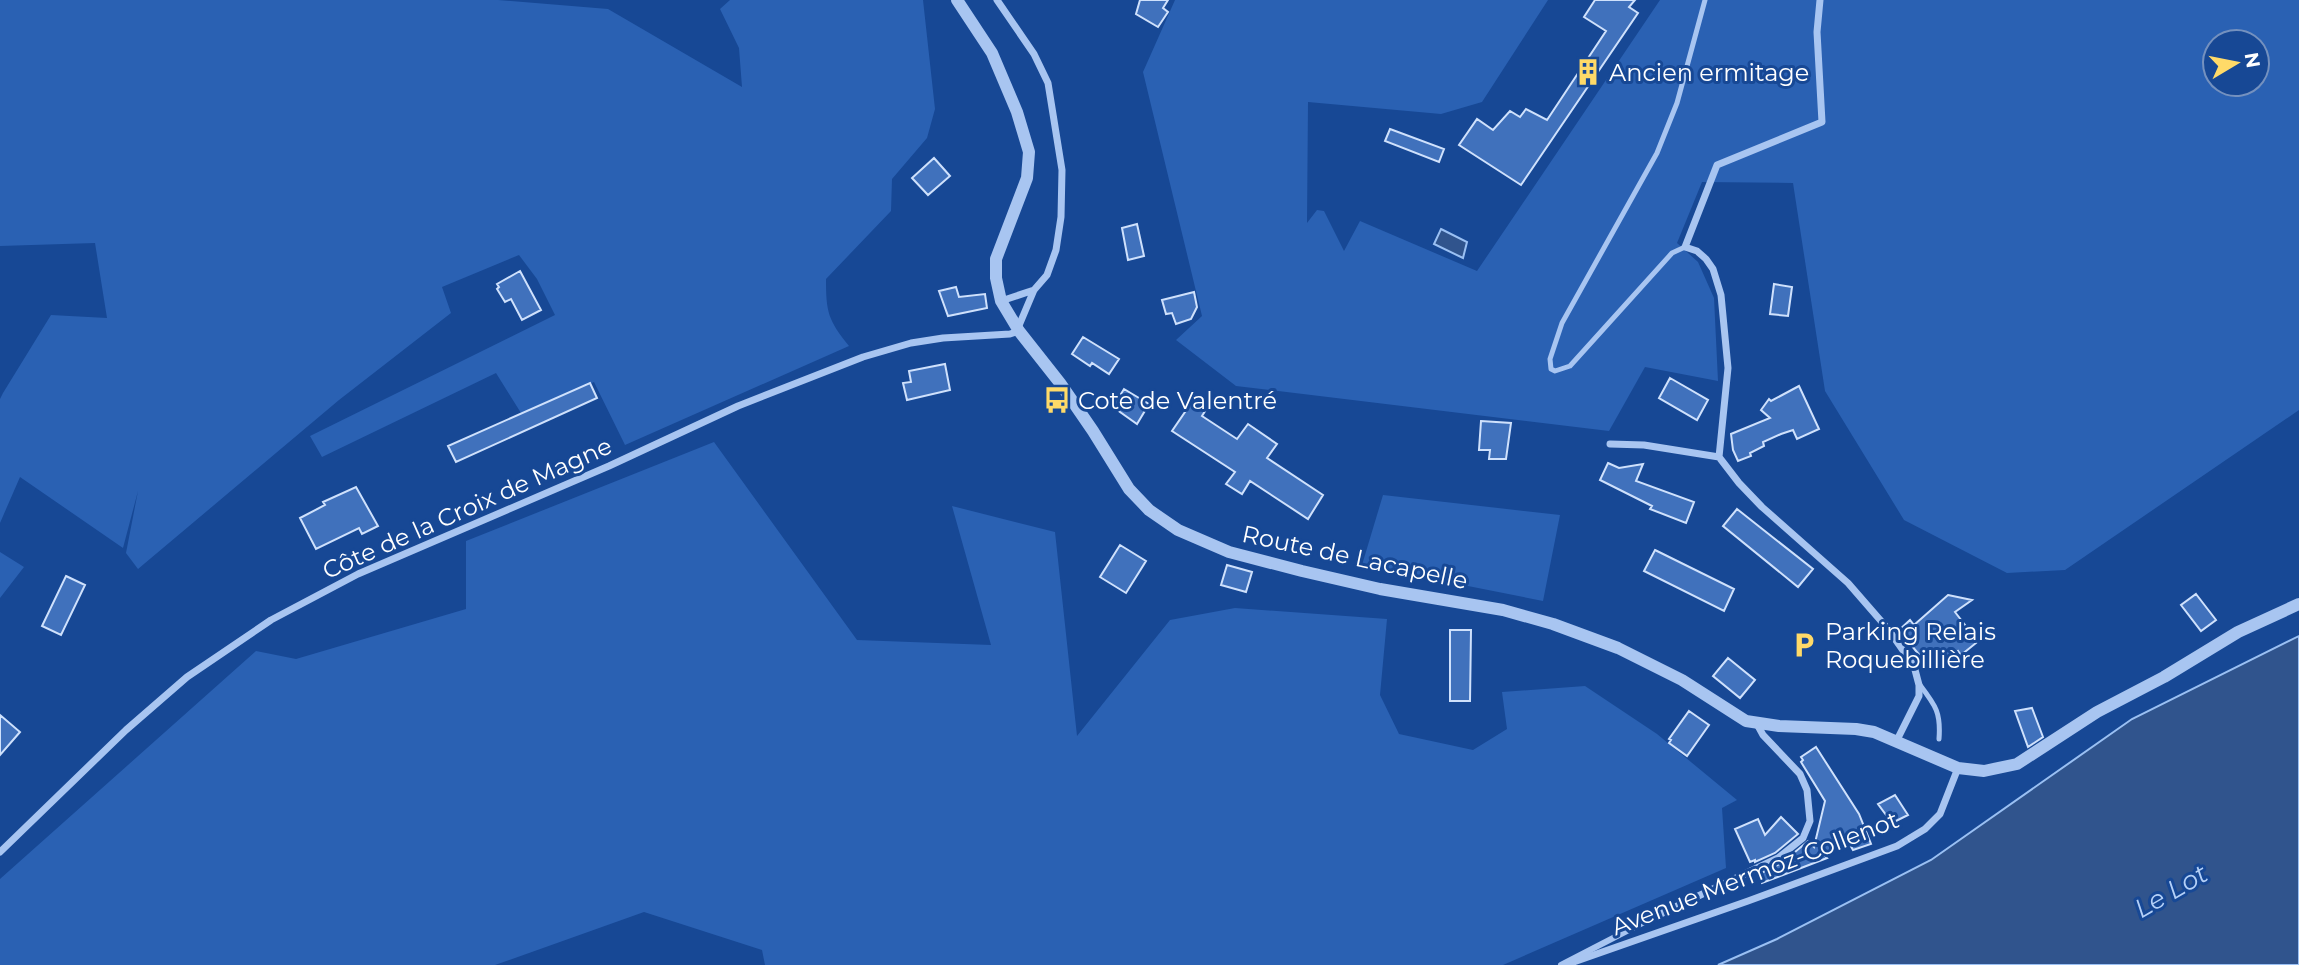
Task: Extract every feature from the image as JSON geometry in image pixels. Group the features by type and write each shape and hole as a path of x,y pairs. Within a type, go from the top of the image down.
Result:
{"street":[{"path":"957,0 992,53 1017,112 1028,152 1027,178 996,259 996,278 1001,302 1034,290"},
{"path":"997,0 1034,54 1048,83 1062,170 1062,217 1056,250 1047,275 1034,290 1018,330"},
{"path":"1820,0 1817,32 1822,122 1717,165 1685,247 1697,251 1706,259 1713,269 1721,295 1728,368 1719,457 1738,483 1762,507 1848,583 1888,629 1914,666 1919,696 1897,740"},
{"name":"Route de Lacapelle","path":"1001,302 1018,330 1060,383 1129,489 1149,510 1178,530 1229,552 1302,571 1380,589 1503,610 1553,624 1618,648 1682,680 1740,719 1779,726 1856,729 1897,740 1933,759 1958,768"},
{"name":"Côte de la Croix de Magne","path":"0,852 126,730 187,677 271,620 358,574 609,466 738,406 863,358 911,343 1010,334 1018,330"},
{"path":"1610,444 1644,445 1719,457"},
{"path":"1958,768 1984,771 2017,764 2097,712 2164,677 2238,632 2299,604"},
{"name":"Route de Lacapelle","path":"1563,965 1650,919 1778,858 1803,838 1810,821 1807,790 1800,774 1763,735 1757,723"},
{"name":"Avenue Mermoz-Collenot","path":"1563,965 1897,846 1924,829 1940,814 1958,768"}],"lane":[{"path":"1685,247 1671,253 1570,366 1555,372 1551,369 1549,359 1562,323 1657,153 1677,103 1705,0"},
{"path":"1919,685 1935,705 1940,720 1939,739"}],"shaded area":[{"path":"0,0 498,0 608,9 742,87 739,48 720,9 730,0 923,0 935,109 927,138 892,179 891,211 826,279 830,315 849,346 625,445 594,382 521,413 496,373 322,457 310,436 555,315 537,279 519,255 442,287 451,313 339,400 138,569 126,553 138,491 123,548 20,477 0,523 0,399 3,393 51,315 107,318 95,243 0,246"},
{"path":"1175,0 1548,0 1482,102 1441,114 1308,102 1307,223 1317,210 1324,211 1344,251 1360,221 1477,271 1660,0 2299,0 2299,410 2065,570 2007,573 1904,520 1825,391 1793,183 1702,182 1677,243 1698,262 1714,298 1718,381 1645,367 1609,431 1236,386 1176,340 1202,316 1143,72"},
{"path":"714,442 857,640 991,645 952,506 1055,532 1077,736 1170,620 1235,608 1387,619 1380,695 1399,734 1473,750 1507,729 1502,692 1585,686 1657,734 1737,800 1722,808 1726,868 1503,965 765,965 762,950 644,912 495,965 0,965 0,879 256,651 296,659 466,609 466,541"},
{"path":"1383,495 1560,515 1543,601 1362,565"},
{"path":"0,552 24,567 0,598"}],"water":[{"path":"1441,229 1467,242 1463,258 1434,244"},
{"name":"Le Lot","path":"2299,636 2299,965 1718,965 1777,939 1931,860 2132,719"}],"building":[{"path":"1140,0 1168,0 1163,8 1168,12 1158,27 1136,14"},
{"name":"Ancien ermitage","path":"1595,0 1635,0 1629,7 1638,13 1521,185 1459,145 1477,119 1493,130 1510,111 1520,117 1526,109 1547,120 1606,31 1584,17"},
{"path":"1390,129 1444,149 1439,162 1385,141"},
{"path":"934,158 950,176 928,195 912,178"},
{"path":"1137,224 1144,256 1128,260 1122,228"},
{"path":"520,271 541,310 522,320 511,299 505,302 497,289 497,284"},
{"path":"1774,284 1792,287 1788,316 1770,314"},
{"path":"956,287 959,297 985,294 987,308 948,316 939,291"},
{"path":"1194,292 1197,307 1191,319 1176,324 1172,313 1166,314 1162,300"},
{"path":"1083,337 1119,359 1109,374 1072,354"},
{"path":"945,364 950,390 907,400 903,383 911,382 909,371"},
{"path":"1670,378 1708,400 1697,420 1659,398"},
{"path":"590,383 597,398 456,462 448,446"},
{"path":"1799,386 1819,429 1797,439 1793,430 1781,434 1763,442 1764,446 1750,453 1751,456 1738,461 1731,434 1770,418 1761,410 1769,399 1771,401"},
{"path":"1124,389 1149,404 1137,424 1113,407"},
{"path":"1194,399 1207,408 1202,416 1237,439 1248,424 1277,444 1267,458 1323,495 1308,519 1250,481 1242,494 1226,484 1235,472 1172,431"},
{"path":"1481,421 1511,423 1506,459 1489,459 1490,450 1479,450"},
{"path":"1608,463 1619,468 1643,464 1636,481 1694,502 1686,523 1650,509 1652,506 1600,480"},
{"path":"356,487 378,526 362,534 359,528 316,549 300,518 325,505 323,502"},
{"path":"1737,509 1813,569 1798,587 1723,526"},
{"path":"1120,545 1146,561 1126,593 1100,577"},
{"path":"1655,550 1734,589 1724,611 1644,571"},
{"path":"1227,565 1252,572 1246,592 1221,585"},
{"path":"66,576 85,585 61,635 42,626"},
{"path":"2196,594 2216,620 2201,631 2181,605"},
{"path":"1948,595 1972,600 1955,612 1976,643 1961,655 1958,651 1945,661 1942,657 1929,667 1899,630 1910,620 1914,625"},
{"path":"1450,630 1471,630 1470,701 1450,701"},
{"path":"1728,658 1755,680 1740,698 1713,676"},
{"path":"2032,708 2043,737 2028,747 2015,711"},
{"path":"1689,711 1709,725 1687,756 1669,743 1669,739"},
{"path":"0,715 20,732 0,755"},
{"path":"1816,747 1859,814 1871,844 1853,850 1849,843 1822,853 1827,858 1762,883 1759,874 1782,863 1808,841 1814,847 1825,801 1801,762 1801,757"},
{"path":"1895,795 1908,815 1892,823 1878,804"},
{"path":"1781,817 1798,834 1775,853 1750,862 1735,829 1758,819 1765,835"}],"place":[{"name":"Ancien ermitage","path":"1588,72"},
{"name":"Cote de Valentré","path":"1057,400"},
{"name":"Parking Relais Roquebillière","path":"1804,645"}]}
